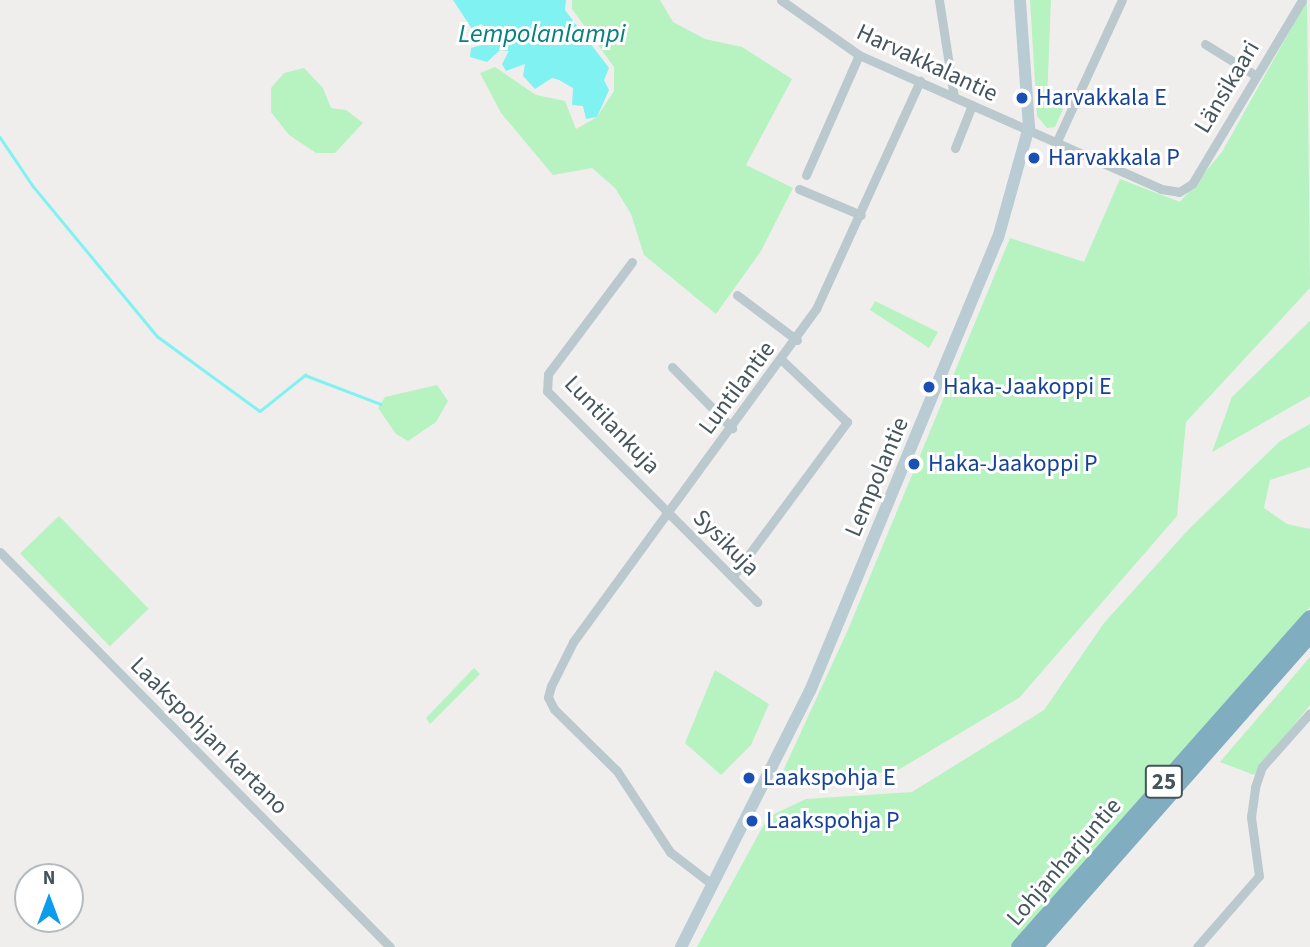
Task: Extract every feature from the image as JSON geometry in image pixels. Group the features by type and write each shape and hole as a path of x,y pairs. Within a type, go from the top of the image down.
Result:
{"highway":[{"name":"Lohjanharjuntie","path":"1019,947 1310,618"},
{"name":"Lohjanharjuntie","path":"1035,947 1310,635"}],"street":[{"name":"Harvakkalantie","path":"781,0 859,55 972,106 1030,127"},
{"path":"939,0 954,97"},
{"name":"Lempolantie","path":"681,947 810,691 998,238 1030,127 1020,0"},
{"path":"1057,141 1122,0"},
{"name":"Länsikaari","path":"1030,127 1161,189 1179,192 1192,184 1302,0"},
{"path":"1205,44 1255,75"},
{"path":"806,175 859,55"},
{"name":"Luntilantie","path":"713,885 670,852 617,771 548,697 573,642 667,511 797,340 861,215 920,81"},
{"path":"955,148 972,106"},
{"path":"799,190 861,215"},
{"name":"Luntilankuja","path":"632,262 548,374 547,391 667,511"},
{"path":"737,295 797,340"},
{"path":"733,576 793,502 847,422 782,360"},
{"path":"672,367 732,428"},
{"name":"Sysikuja","path":"667,511 757,602"},
{"name":"Laakspohjan kartano","path":"0,552 390,947"},
{"path":"1197,947 1259,876 1251,817 1255,787 1262,767 1310,713"}],"green space":[{"path":"572,0 660,0 673,22 705,39 742,47 792,79 746,165 793,188 761,251 716,314 644,255 631,214 615,188 592,168 553,175 501,113 480,73 495,67 536,95 565,101 576,129 597,117 614,91 614,67 572,9"},
{"path":"1030,0 1051,0 1047,100 1063,109 1055,127 1047,128 1037,116"},
{"path":"1307,0 1310,288 1186,422 1177,516 1019,698 893,773 783,771 847,632 1010,238 1084,262 1120,179 1180,202 1222,152"},
{"path":"304,68 323,88 331,108 346,110 363,123 335,153 316,153 289,135 271,112 271,88 284,73"},
{"path":"875,301 938,332 929,348 870,310"},
{"path":"1310,321 1310,396 1212,452 1232,397"},
{"path":"437,385 448,401 436,422 408,441 396,434 378,408 385,397"},
{"path":"1310,424 1310,467 1270,480 1264,508 1287,524 1310,529 1310,607 1010,947 697,947 768,817 806,799 912,792 1044,710 1104,623 1188,530 1280,441"},
{"path":"59,516 149,609 110,646 20,554"},
{"path":"1310,657 1310,705 1254,775 1220,762"},
{"path":"474,668 480,674 430,724 426,718"},
{"path":"715,670 769,704 751,745 721,775 685,743"}],"water":[{"name":"Lempolanlampi","path":"453,0 566,0 565,10 609,68 604,80 609,90 597,117 586,119 583,106 572,105 573,88 559,80 552,78 535,89 523,76 525,64 506,71 502,64 509,51 500,50 487,62 470,57 471,48 496,41 497,36 481,24 472,29"}],"waterway":[{"path":"0,137 33,186 157,336 260,411 305,375 381,404"}],"place":[{"name":"Harvakkala E","path":"1022,98"},
{"name":"Harvakkala P","path":"1034,158"},
{"name":"Haka-Jaakoppi E","path":"929,387"},
{"name":"Haka-Jaakoppi P","path":"914,464"},
{"name":"Laakspohja E","path":"749,778"},
{"name":"Laakspohja P","path":"752,821"}]}
